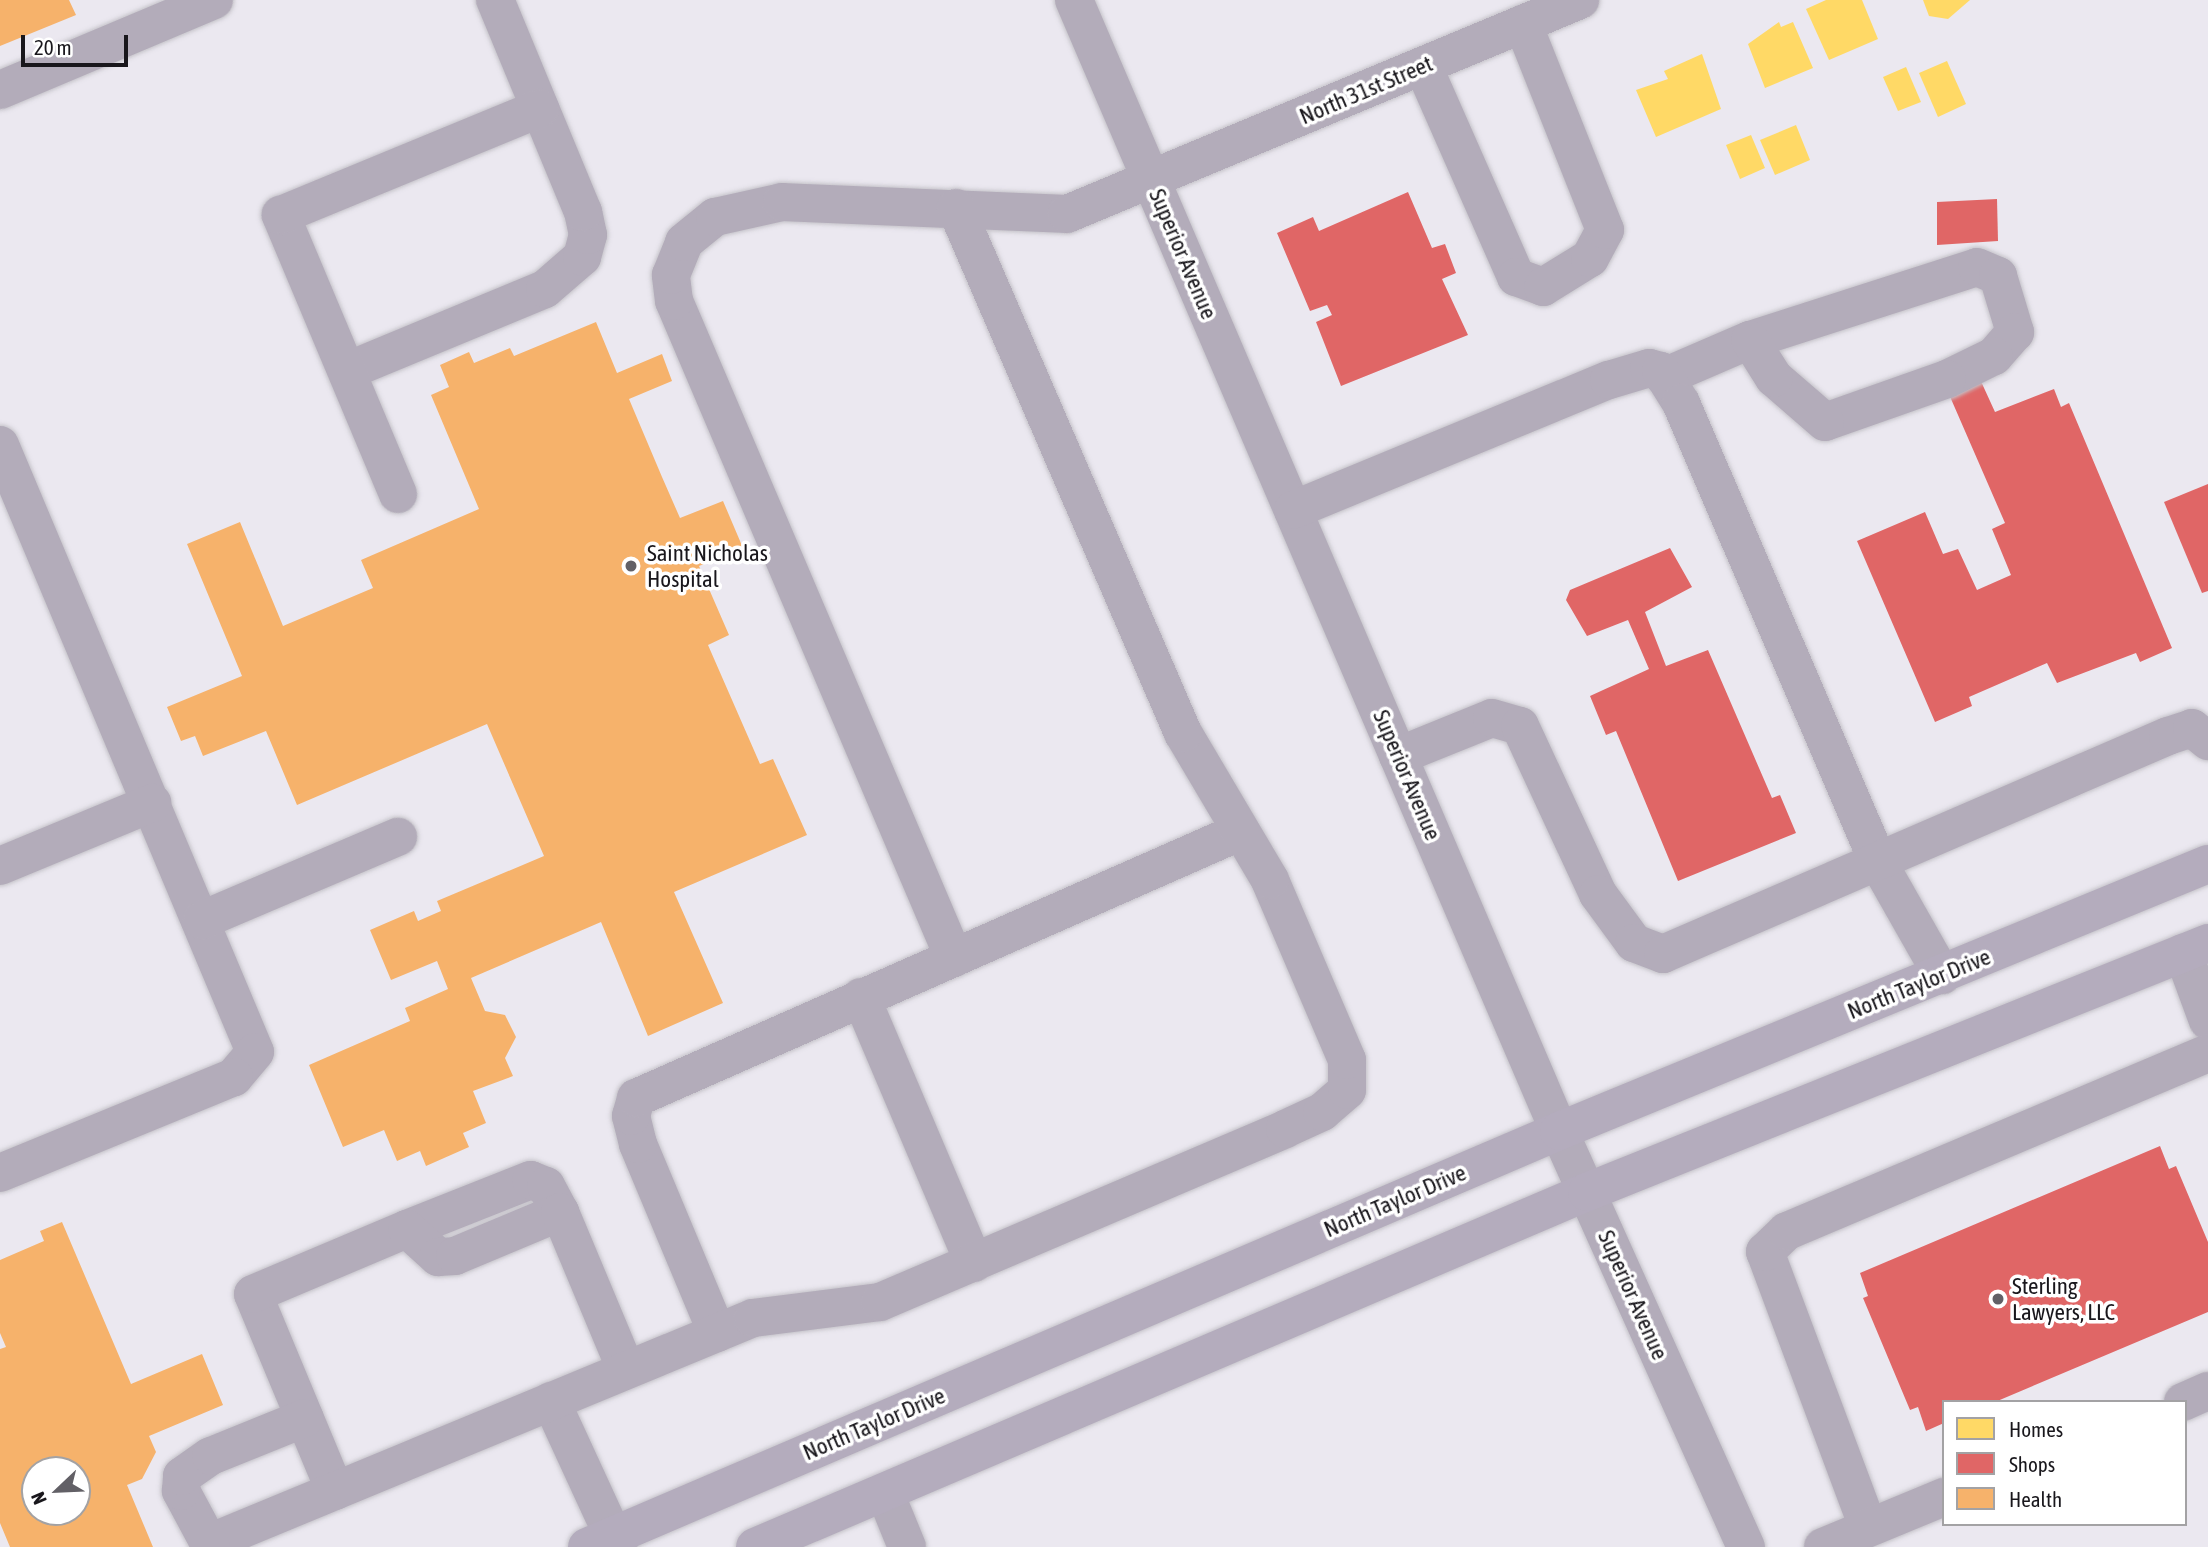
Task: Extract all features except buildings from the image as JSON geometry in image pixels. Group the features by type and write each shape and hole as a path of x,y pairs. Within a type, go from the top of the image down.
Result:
{"main road":[{"name":"North Taylor Drive","path":"606,1543 1559,1131 2208,864"},
{"path":"755,1547 1587,1192 2196,948"}],"street":[{"path":"0,90 214,0"},
{"path":"347,371 545,289 582,257 588,235 583,212 495,0"},
{"name":"Superior Avenue","path":"1074,0 1559,1131 1746,1547"},
{"name":"North 31st Street","path":"954,958 674,302 671,275 696,229 749,206 956,208 1059,215 1152,181 1580,0"},
{"path":"1423,66 1516,277 1543,287 1590,258 1605,230 1523,24"},
{"path":"398,494 281,215 540,108"},
{"path":"305,1418 211,1456 182,1476 181,1491 210,1545 717,1333 783,1312 880,1303 1297,1124 1346,1090 1347,1060 1270,880 1240,832 1172,709 956,208"},
{"path":"1664,377 1750,340 1977,267 1998,276 2015,332 1994,356 1959,373 1825,422 1774,377 1750,340"},
{"path":"1293,510 1609,380 1649,368 1664,377 1879,864 1942,975"},
{"path":"0,446 252,1039 248,1067 3,1164"},
{"path":"1398,756 1492,718 1520,726 1598,894 1634,943 1663,954 1879,864 2176,733 2199,730 2208,741"},
{"path":"0,866 152,803"},
{"path":"717,1333 638,1144 631,1116 636,1098 1240,832"},
{"path":"202,920 398,837"},
{"path":"2196,948 2208,1021"},
{"path":"862,997 974,1262"},
{"path":"1868,1527 1765,1252 1787,1231 2208,1053"},
{"path":"335,1491 253,1294 407,1228 438,1257 455,1256 560,1212 625,1370"},
{"path":"2187,1400 2208,1391"},
{"path":"551,1401 606,1543"},
{"path":"885,1493 907,1547"},
{"path":"1823,1547 1942,1498"}],"place":[{"name":"Saint Nicholas Hospital","path":"631,566"},
{"name":"Sterling Lawyers, LLC","path":"1998,1299"}]}
